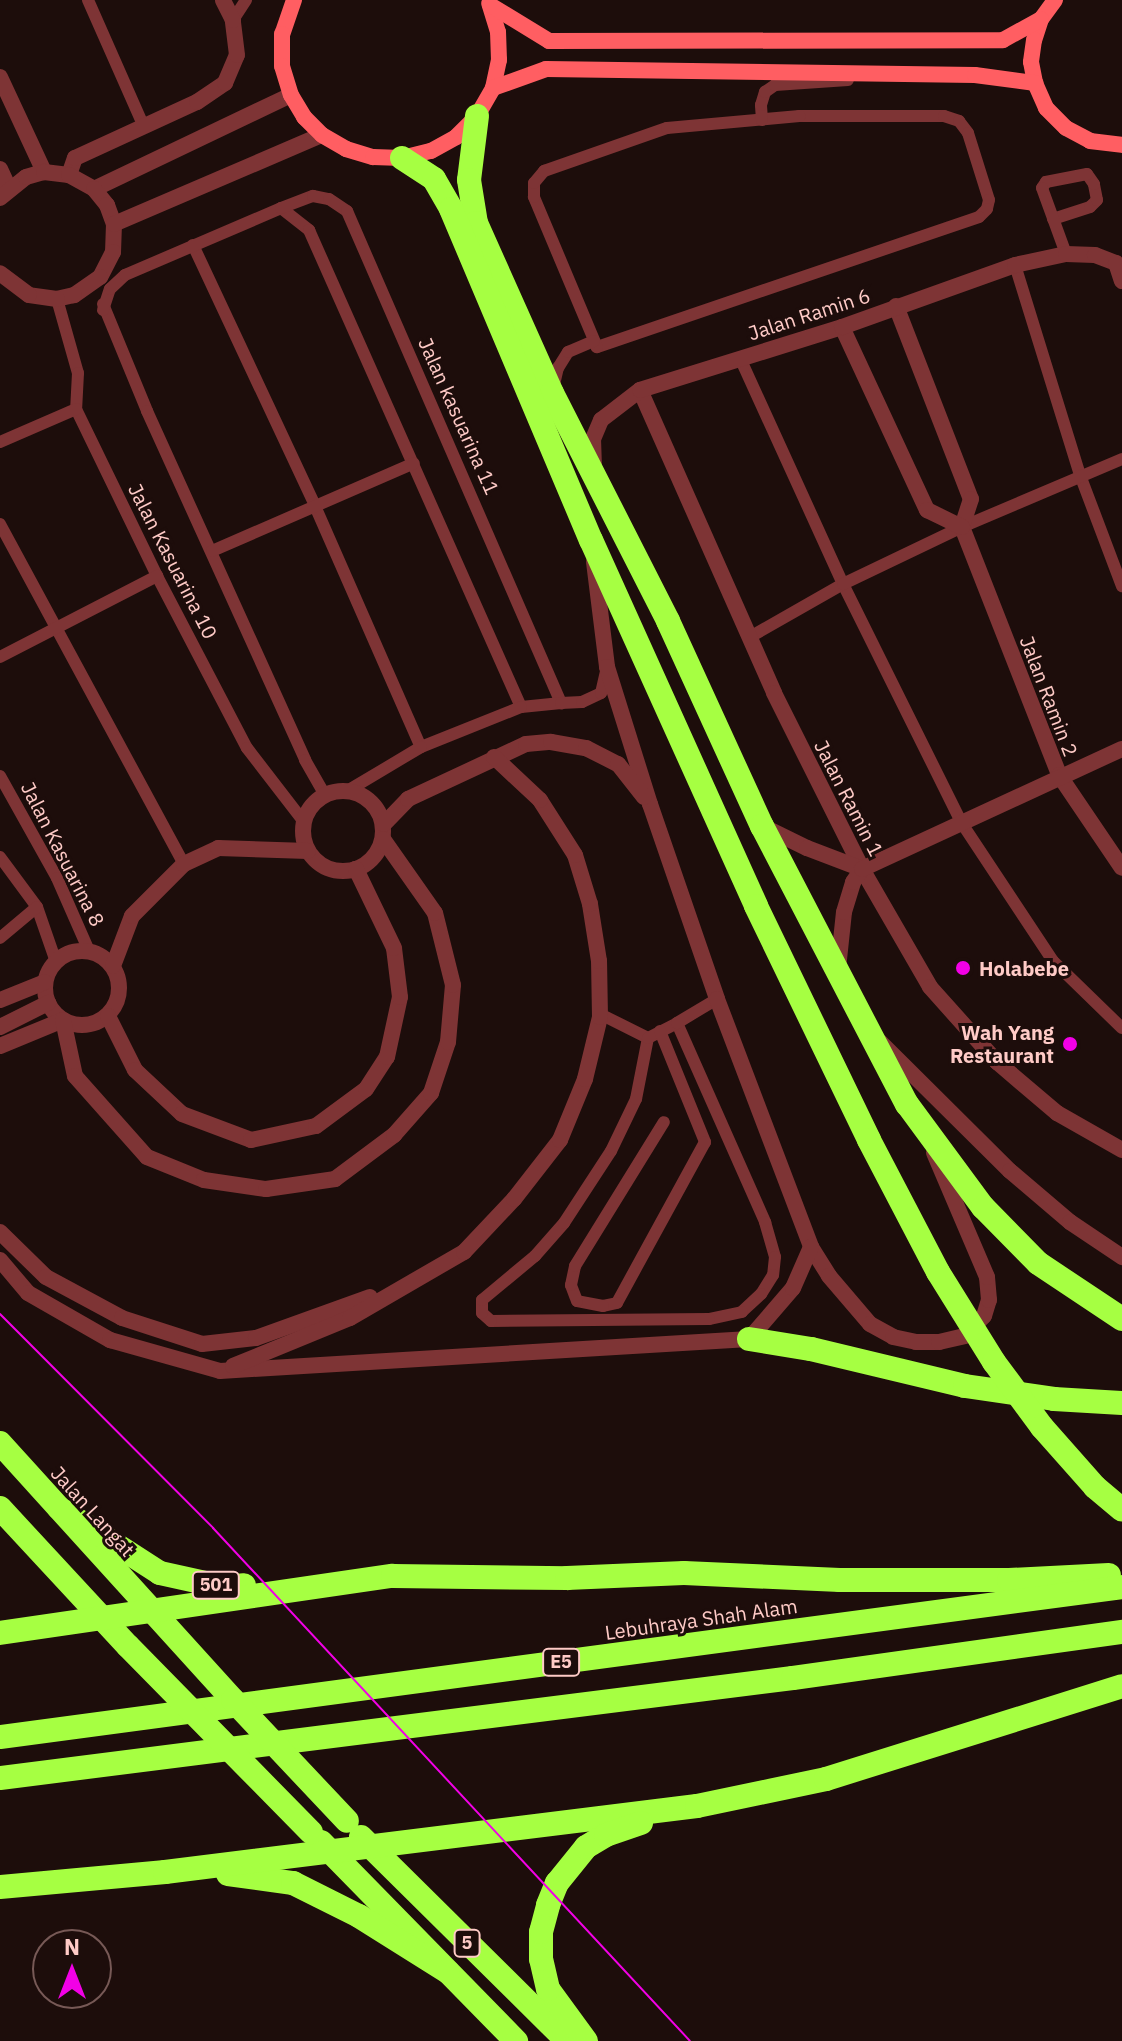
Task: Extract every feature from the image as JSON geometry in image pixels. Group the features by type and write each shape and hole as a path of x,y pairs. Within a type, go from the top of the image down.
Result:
{"highway":[{"path":"477,116 469,180 476,223 552,393 668,621 762,826 907,1104 926,1134 983,1207 1038,1263 1122,1319"},
{"path":"402,158 434,179 451,209 591,540 756,906 869,1140 938,1272 994,1362 1042,1427 1095,1487 1122,1510"},
{"path":"749,1339 811,1349 965,1386 1122,1403"},
{"name":"Jalan Langat","path":"0,1443 158,1620"},
{"name":"5","path":"0,1508 128,1646 516,2041"},
{"name":"501","path":"59,1508 160,1573 223,1587 393,1576"},
{"path":"0,1633 103,1619 158,1620 393,1576 567,1578 684,1573 840,1580 1009,1580 1122,1574"},
{"name":"Lebuhraya Shah Alam","path":"0,1737 1122,1587"},
{"name":"5","path":"158,1620 368,1845 567,2041"},
{"name":"E5","path":"0,1778 793,1678 1122,1632"},
{"path":"586,2041 548,1989 541,1959 541,1932 557,1883 586,1847 606,1835 697,1806 839,1775 1122,1686"},
{"path":"0,1887 165,1872 697,1806"},
{"path":"165,1872 248,1874 293,1883 359,1916 448,1972"}],"street":[{"path":"69,175 75,158 197,102 225,83 237,55 233,20 223,0"},
{"path":"294,0 282,34 282,66 291,95 304,117 322,135 360,153 402,158 431,151 456,137 477,116 493,88 499,60 498,32 488,2"},
{"path":"1055,0 1041,19 1031,62 1035,83 1046,108 1066,128 1090,141 1122,145"},
{"path":"488,2 549,41 1003,40 1041,19"},
{"path":"493,88 546,69 935,75 1035,83"},
{"path":"0,77 44,172"},
{"path":"94,189 291,95"},
{"path":"114,224 322,135"},
{"path":"0,169 4,193 26,177 44,172 69,175 94,189 107,205 114,224 113,252 100,277 74,295 57,299 29,295 0,273"},
{"name":"Jalan Ramin 6","path":"594,477 593,439 601,420 640,390 842,327 1015,265 1066,254 1095,255 1116,263 1122,281"},
{"name":"Jalan Ramin 2","path":"896,306 971,499 962,527 1059,775 1122,868"},
{"path":"842,327 927,510 962,527"},
{"name":"Jalan Ramin 1","path":"640,390 750,637 862,869 930,987 997,1062 1057,1113 1122,1150"},
{"path":"591,540 607,667 717,999 811,1247 829,1276 870,1324 893,1337 916,1342 939,1342 964,1336 984,1316 989,1300 987,1277 926,1134"},
{"path":"113,966 132,916 184,864 218,848 308,851 329,869 356,869 374,858 384,832 408,799 526,744 551,742 586,748 618,764 650,804"},
{"path":"838,969 844,912 853,882 862,869 1059,775 1122,749"},
{"path":"220,1371 350,1318 464,1252 514,1199 560,1140 585,1079 600,1014 597,947 590,904 575,855 540,800 494,757"},
{"path":"0,1046 63,1020 86,1025 108,1016 119,997 118,976 113,966 89,951 71,953 56,962 45,982 48,1003 63,1020 75,1076 147,1157 204,1180 266,1189 335,1179 394,1135 431,1093 448,1042 453,985 435,913 384,832 374,804 349,790 325,795 316,801 304,822 308,851"},
{"path":"762,826 807,848 862,869"},
{"path":"108,1016 135,1070 182,1114 251,1140 316,1126 366,1089 387,1057 400,997 394,948 356,869"},
{"path":"0,1000 45,982"},
{"path":"0,1027 48,1003"},
{"path":"873,1036 1010,1171 1070,1222 1122,1257"},
{"path":"0,1232 46,1277 122,1318 202,1344 256,1338 415,1282"},
{"path":"0,1260 28,1293 110,1340 220,1371 749,1339 780,1307 811,1247"}],"lane":[{"path":"88,0 144,127"},
{"path":"233,20 246,0"},
{"path":"762,120 761,105 765,92 775,85 935,75"},
{"path":"799,116 944,116 959,121 973,146 989,200 987,209 979,217 597,347 594,341 534,197 534,183 544,171 667,128 799,116"},
{"path":"1053,219 1090,207 1097,200 1094,184 1087,174 1046,182 1042,188 1053,219 1066,254"},
{"name":"Jalan kasuarina 11","path":"103,310 110,289 125,275 281,208 313,196 329,199 347,211 561,703"},
{"path":"281,208 309,230 521,707"},
{"path":"193,245 315,506 421,747"},
{"path":"1015,265 1080,475 1122,586"},
{"name":"Jalan Kasuarina 10","path":"100,277 103,310 305,760 325,795"},
{"name":"Jalan Kasuarina 10","path":"57,299 78,373 76,409 157,576 247,748 304,822"},
{"path":"552,393 558,368 568,352 594,341"},
{"path":"740,358 843,584 961,822 1053,961 1122,1028"},
{"path":"0,442 76,409"},
{"path":"750,637 843,584 962,527 1122,459"},
{"path":"212,551 414,463"},
{"path":"0,524 184,864"},
{"path":"0,657 157,576"},
{"path":"349,790 421,747 521,707 582,702 601,693 607,667"},
{"name":"Jalan Kasuarina 8","path":"0,776 57,878 89,951"},
{"path":"0,857 37,907 56,962"},
{"path":"0,938 37,907"},
{"path":"677,1023 765,1222 775,1257 773,1275 761,1294 742,1312 709,1319 491,1321 482,1313 482,1300 535,1256 555,1234 611,1151 636,1099 654,1034 717,999"},
{"path":"600,1014 654,1034 705,1142 617,1303 603,1306 577,1301 571,1285 575,1266 664,1122"}],"tram line":[{"path":"0,1314 213,1528 690,2041"}],"place":[{"name":"Holabebe","path":"963,968"},
{"name":"Wah Yang Restaurant","path":"1070,1044"}]}
